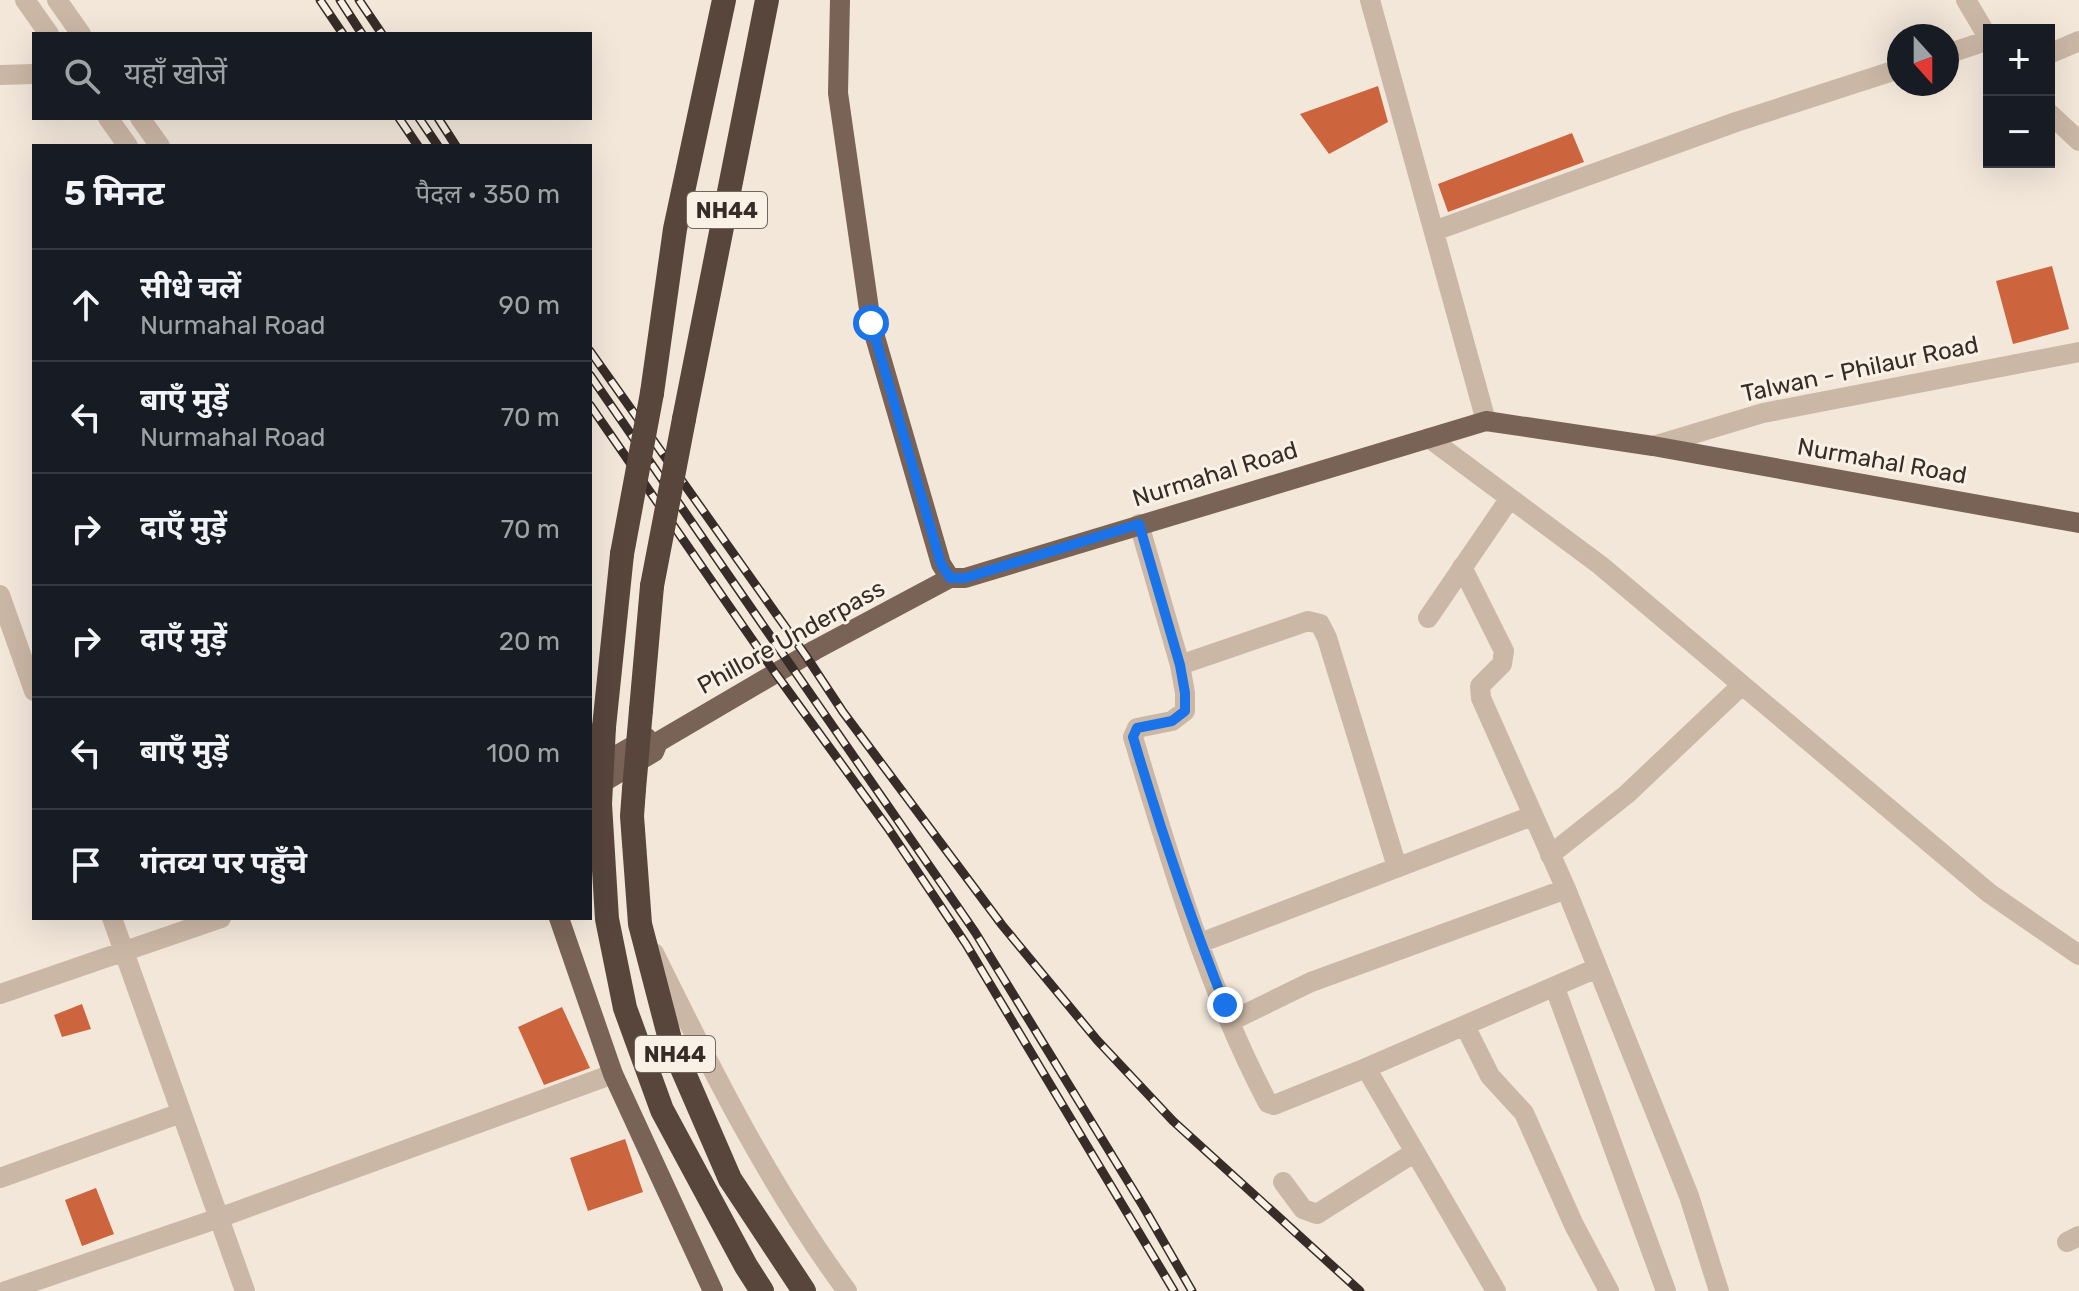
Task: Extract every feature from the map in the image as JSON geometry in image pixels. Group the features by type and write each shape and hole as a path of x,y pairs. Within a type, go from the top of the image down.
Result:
{"highway":[{"name":"NH44","path":"724,0 675,229 652,393 622,554 595,797 607,919 625,1008 662,1110 762,1291"},
{"name":"NH44","path":"767,0 652,586 632,816 640,924 671,1043 730,1179 804,1291"}],"main road":[{"path":"840,0 838,93 871,323 941,564 950,578"},
{"name":"Nurmahal Road","path":"950,578 965,578 1486,421 1653,446 2079,523"},
{"name":"Phillore Underpass","path":"595,797 654,752 658,742 815,650 950,578"},
{"name":"Phillore Underpass","path":"592,770 647,738 658,742"},
{"path":"560,920 613,1074 713,1291"}],"street":[{"path":"25,0 48,32"},
{"path":"57,0 80,32"},
{"path":"1370,0 1486,421"},
{"path":"1966,0 1983,29"},
{"path":"1959,50 1983,41"},
{"path":"2055,51 2079,41"},
{"path":"1434,231 1736,122 1887,73"},
{"path":"0,75 32,74"},
{"path":"2055,119 2079,141"},
{"path":"109,120 127,144"},
{"path":"141,120 159,144"},
{"name":"Talwan - Philaur Road","path":"1653,446 1763,413 2079,352"},
{"path":"1429,438 1600,565 1989,893 2079,955"},
{"path":"1428,618 1510,498"},
{"path":"1139,524 1180,665 1185,711 1172,721 1137,728 1132,733 1200,943 1231,1021 1271,1105 1366,1068 1597,968"},
{"path":"1462,567 1504,651 1502,664 1482,681 1479,692 1566,889 1689,1196 1719,1291"},
{"path":"0,595 32,685"},
{"path":"1180,665 1308,621 1320,624 1327,638 1397,867"},
{"path":"1550,855 1627,794 1742,685"},
{"path":"1200,943 1532,816"},
{"path":"1231,1021 1311,982 1566,889"},
{"path":"113,920 245,1291"},
{"path":"0,994 215,920"},
{"path":"640,924 756,1149 812,1243 847,1291"},
{"path":"1555,988 1666,1291"},
{"path":"1465,1026 1490,1076 1524,1113 1574,1225 1609,1291"},
{"path":"1366,1068 1496,1291"},
{"path":"6,1291 219,1218 613,1074"},
{"path":"0,1178 181,1113"},
{"path":"1283,1182 1303,1209 1317,1214 1415,1152"}],"building":[{"path":"1378,86 1388,122 1329,154 1300,114"},
{"path":"1572,133 1584,162 1448,212 1438,184"},
{"path":"2052,266 2069,329 2013,344 1996,281"},
{"path":"82,1004 91,1029 62,1037 54,1015"},
{"path":"562,1007 590,1068 544,1085 518,1027"},
{"path":"625,1139 643,1192 588,1211 570,1158"},
{"path":"96,1188 114,1234 82,1246 65,1200"}],"railway":[{"path":"320,0 342,32"},
{"path":"340,0 361,32"},
{"path":"359,0 381,32"},
{"path":"400,120 417,144"},
{"path":"420,120 437,144"},
{"path":"439,120 455,144"},
{"path":"592,354 843,712 1002,925 1097,1040 1173,1121 1360,1291"},
{"path":"592,378 975,932 1192,1291"},
{"path":"592,408 966,944 1174,1291"}],"route":[{"path":"871,323 941,564 950,578 965,578 1139,524 1180,665 1185,711 1172,721 1137,728 1132,733 1195,931 1225,1005"}]}
